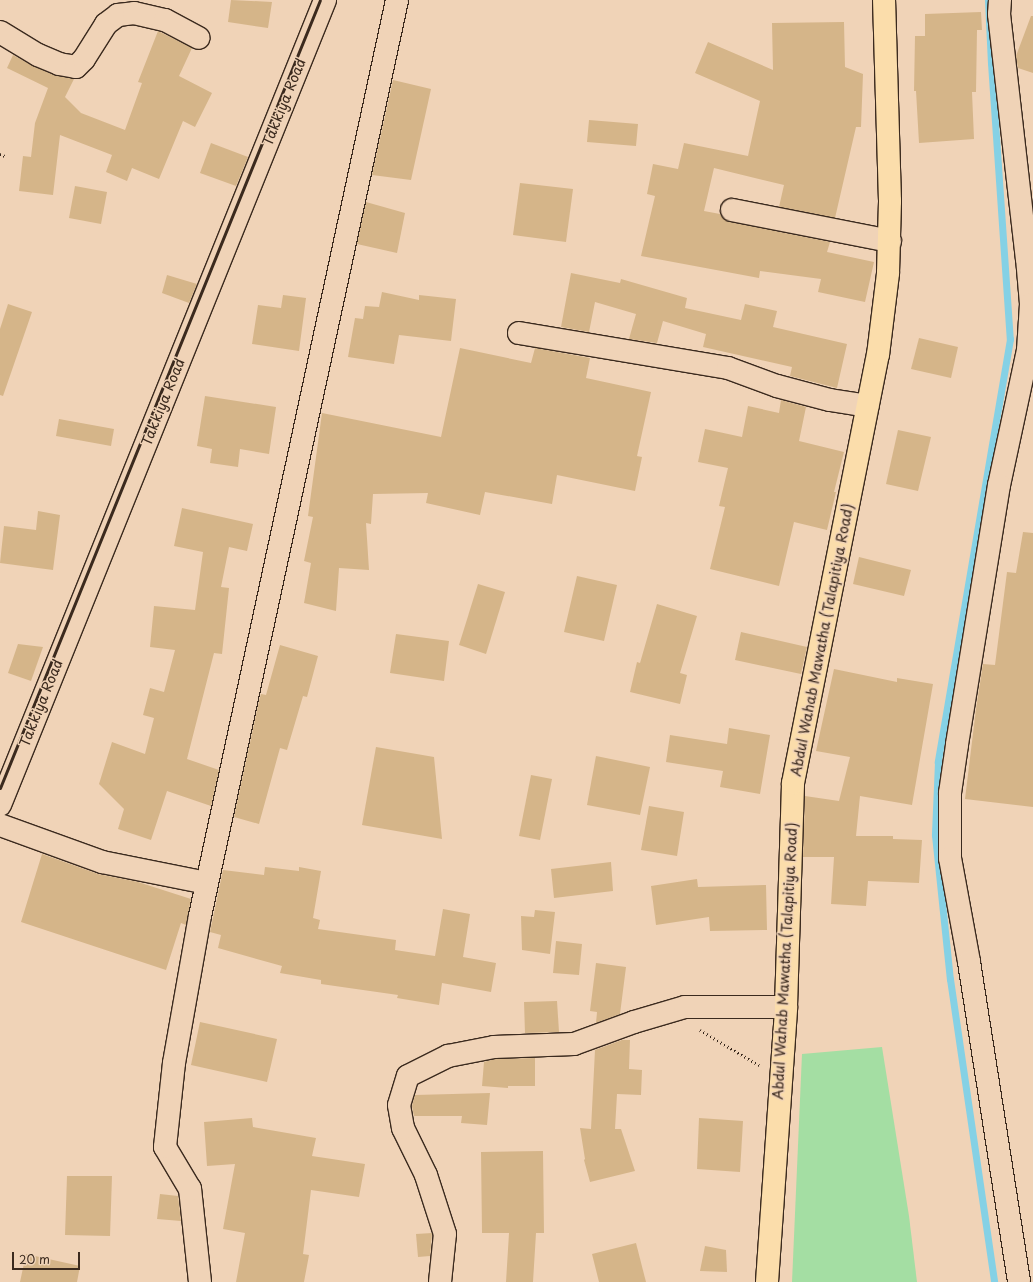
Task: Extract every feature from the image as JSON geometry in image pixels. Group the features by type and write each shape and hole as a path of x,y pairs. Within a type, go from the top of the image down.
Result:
{"main road":[{"name":"Abdul Wahab Mawatha (Talapitiya Road)","path":"767,1282 780,1076 786,1007 793,783 868,406 883,316 890,241 884,0"}],"street":[{"name":"Takkiya Road","path":"0,805 325,0"},
{"path":"200,1282 190,1189 165,1147 174,1063 207,883 397,0"},
{"path":"1000,0 999,14 1031,304 1028,350 999,485 959,730 950,793 950,858 969,962 1019,1282"},
{"path":"0,32 38,55 59,64 76,67 84,59 106,24 118,15 134,13 165,20 199,38"},
{"path":"732,210 890,241"},
{"path":"520,333 728,368 777,386 830,400 868,406"},
{"path":"0,825 102,862 207,883"},
{"path":"440,1282 445,1234 426,1175 403,1128 399,1105 408,1076 448,1056 494,1047 574,1044 685,1007 786,1007"}],"path":[{"path":"0,154 5,156"},
{"path":"668,1012 780,1076"}],"green space":[{"path":"882,1047 909,1216 917,1282 792,1282 802,1054"}],"building":[{"path":"231,0 272,2 268,28 228,22"},
{"path":"981,12 982,30 977,30 976,92 972,92 974,139 919,143 916,91 914,91 915,36 925,36 925,14"},
{"path":"1031,16 1033,16 1033,73 1018,68 1016,56"},
{"path":"844,22 845,67 863,74 861,127 856,127 835,218 779,207 784,185 714,168 704,211 720,214 724,219 730,222 830,242 827,252 874,262 865,302 818,292 821,279 760,271 759,278 641,256 655,196 647,194 653,164 678,169 684,143 748,156 760,101 695,73 708,42 773,70 772,23"},
{"path":"158,31 192,48 179,76 212,93 195,127 183,121 159,179 132,168 127,181 106,172 112,155 60,135 53,195 19,191 23,156 31,157 35,123 48,88 7,68 13,55 54,75 74,79 65,97 81,113 125,130 142,83 138,82"},
{"path":"393,80 431,89 411,180 372,175"},
{"path":"589,120 638,124 636,146 587,142"},
{"path":"211,143 248,157 236,186 200,173"},
{"path":"520,183 573,189 566,242 513,235"},
{"path":"75,186 107,192 101,224 69,218"},
{"path":"366,202 405,213 397,253 357,244"},
{"path":"571,273 620,283 621,279 687,298 685,308 741,320 745,304 777,311 773,327 847,344 837,388 790,376 792,367 703,347 706,334 663,321 657,343 629,339 636,314 595,302 589,332 561,327"},
{"path":"167,275 197,284 189,303 162,293"},
{"path":"382,292 419,300 419,295 456,299 451,341 399,335 394,364 348,357 355,318 363,319 365,306 379,307"},
{"path":"283,295 306,298 299,351 252,344 258,305 281,308"},
{"path":"8,304 32,312 3,396 0,395 0,329"},
{"path":"919,338 958,347 951,378 911,369"},
{"path":"460,348 531,363 535,348 590,358 586,378 651,392 637,456 642,457 635,491 557,475 552,504 485,492 480,515 426,503 428,493 373,494 371,524 366,523 369,570 339,568 336,611 304,603 311,563 304,561 313,517 308,516 322,413 441,437"},
{"path":"205,396 276,407 269,454 240,449 238,467 210,463 212,449 197,446"},
{"path":"781,400 806,407 799,441 844,452 834,492 836,492 827,530 794,522 779,586 710,569 725,507 719,506 728,468 698,462 705,429 742,437 748,406 779,413"},
{"path":"59,419 114,429 111,446 56,436"},
{"path":"898,430 931,437 918,491 886,484"},
{"path":"182,508 253,524 247,551 229,547 221,587 229,588 222,654 214,653 187,759 219,770 211,806 167,791 151,840 118,829 124,809 99,784 112,742 145,754 154,718 143,715 150,688 164,692 175,650 150,647 154,606 195,610 203,552 174,546"},
{"path":"38,511 60,515 53,570 0,563 4,526 36,530"},
{"path":"1023,532 1033,533 1033,807 965,799 983,664 995,665 1007,572 1016,573"},
{"path":"859,557 911,570 904,596 853,584"},
{"path":"577,576 617,585 604,641 564,632"},
{"path":"478,584 505,592 486,654 459,645"},
{"path":"657,604 697,616 680,673 687,675 680,704 630,692 637,662 640,663"},
{"path":"741,632 807,647 801,674 735,660"},
{"path":"396,634 449,641 444,681 390,673"},
{"path":"18,644 43,647 31,681 8,673"},
{"path":"280,645 318,656 307,697 303,696 287,750 280,748 259,824 234,817 259,701 261,694 266,695"},
{"path":"834,669 897,682 897,678 933,684 912,805 860,796 856,836 893,836 893,839 922,840 919,883 868,881 866,906 831,904 834,857 803,857 805,796 839,801 850,757 816,751"},
{"path":"729,728 770,735 760,794 720,787 723,771 666,762 670,735 727,744"},
{"path":"376,747 434,757 442,839 362,825"},
{"path":"596,756 650,767 640,815 587,805"},
{"path":"531,775 552,779 540,840 519,836"},
{"path":"649,806 684,812 677,856 641,850"},
{"path":"42,854 98,874 138,882 191,899 186,925 181,923 166,970 21,922"},
{"path":"611,862 613,891 554,898 551,869"},
{"path":"265,867 299,871 299,867 321,871 313,918 320,920 318,929 396,940 395,950 435,956 443,909 470,914 463,957 496,963 491,992 442,983 439,1005 397,998 398,995 321,984 321,980 280,973 282,966 218,948 221,935 210,932 223,870 264,875"},
{"path":"697,879 698,887 766,885 767,930 710,931 709,917 656,925 651,886"},
{"path":"535,910 555,912 550,954 522,950 521,916 534,917"},
{"path":"556,941 582,944 579,975 553,973"},
{"path":"596,963 626,967 620,1014 596,1023 597,1012 590,1011"},
{"path":"557,1001 559,1032 525,1033 524,1002"},
{"path":"200,1022 277,1039 267,1082 191,1065"},
{"path":"622,1040 630,1040 629,1069 642,1070 641,1095 617,1094 615,1129 621,1129 635,1171 590,1182 584,1160 580,1128 591,1129 595,1050"},
{"path":"535,1058 535,1086 508,1086 508,1088 482,1086 484,1062 495,1059"},
{"path":"490,1093 487,1125 461,1123 462,1116 414,1116 412,1106 415,1095"},
{"path":"252,1118 253,1127 316,1138 312,1156 365,1164 359,1197 311,1190 303,1254 309,1255 304,1282 236,1282 245,1233 223,1229 235,1164 207,1166 204,1122"},
{"path":"699,1118 743,1121 740,1172 697,1169"},
{"path":"543,1151 544,1233 536,1233 533,1282 506,1282 509,1233 482,1233 481,1152"},
{"path":"67,1176 112,1176 110,1236 65,1235"},
{"path":"160,1194 178,1196 181,1221 157,1219"},
{"path":"432,1233 430,1256 418,1257 416,1234"},
{"path":"636,1243 646,1282 599,1282 592,1254"},
{"path":"705,1246 726,1250 727,1272 700,1271"},
{"path":"26,1254 80,1266 77,1282 20,1282"}],"waterway":[{"path":"988,0 1010,339 938,762 935,835 950,979 994,1282"}],"railway":[{"path":"0,788 320,0"}]}
